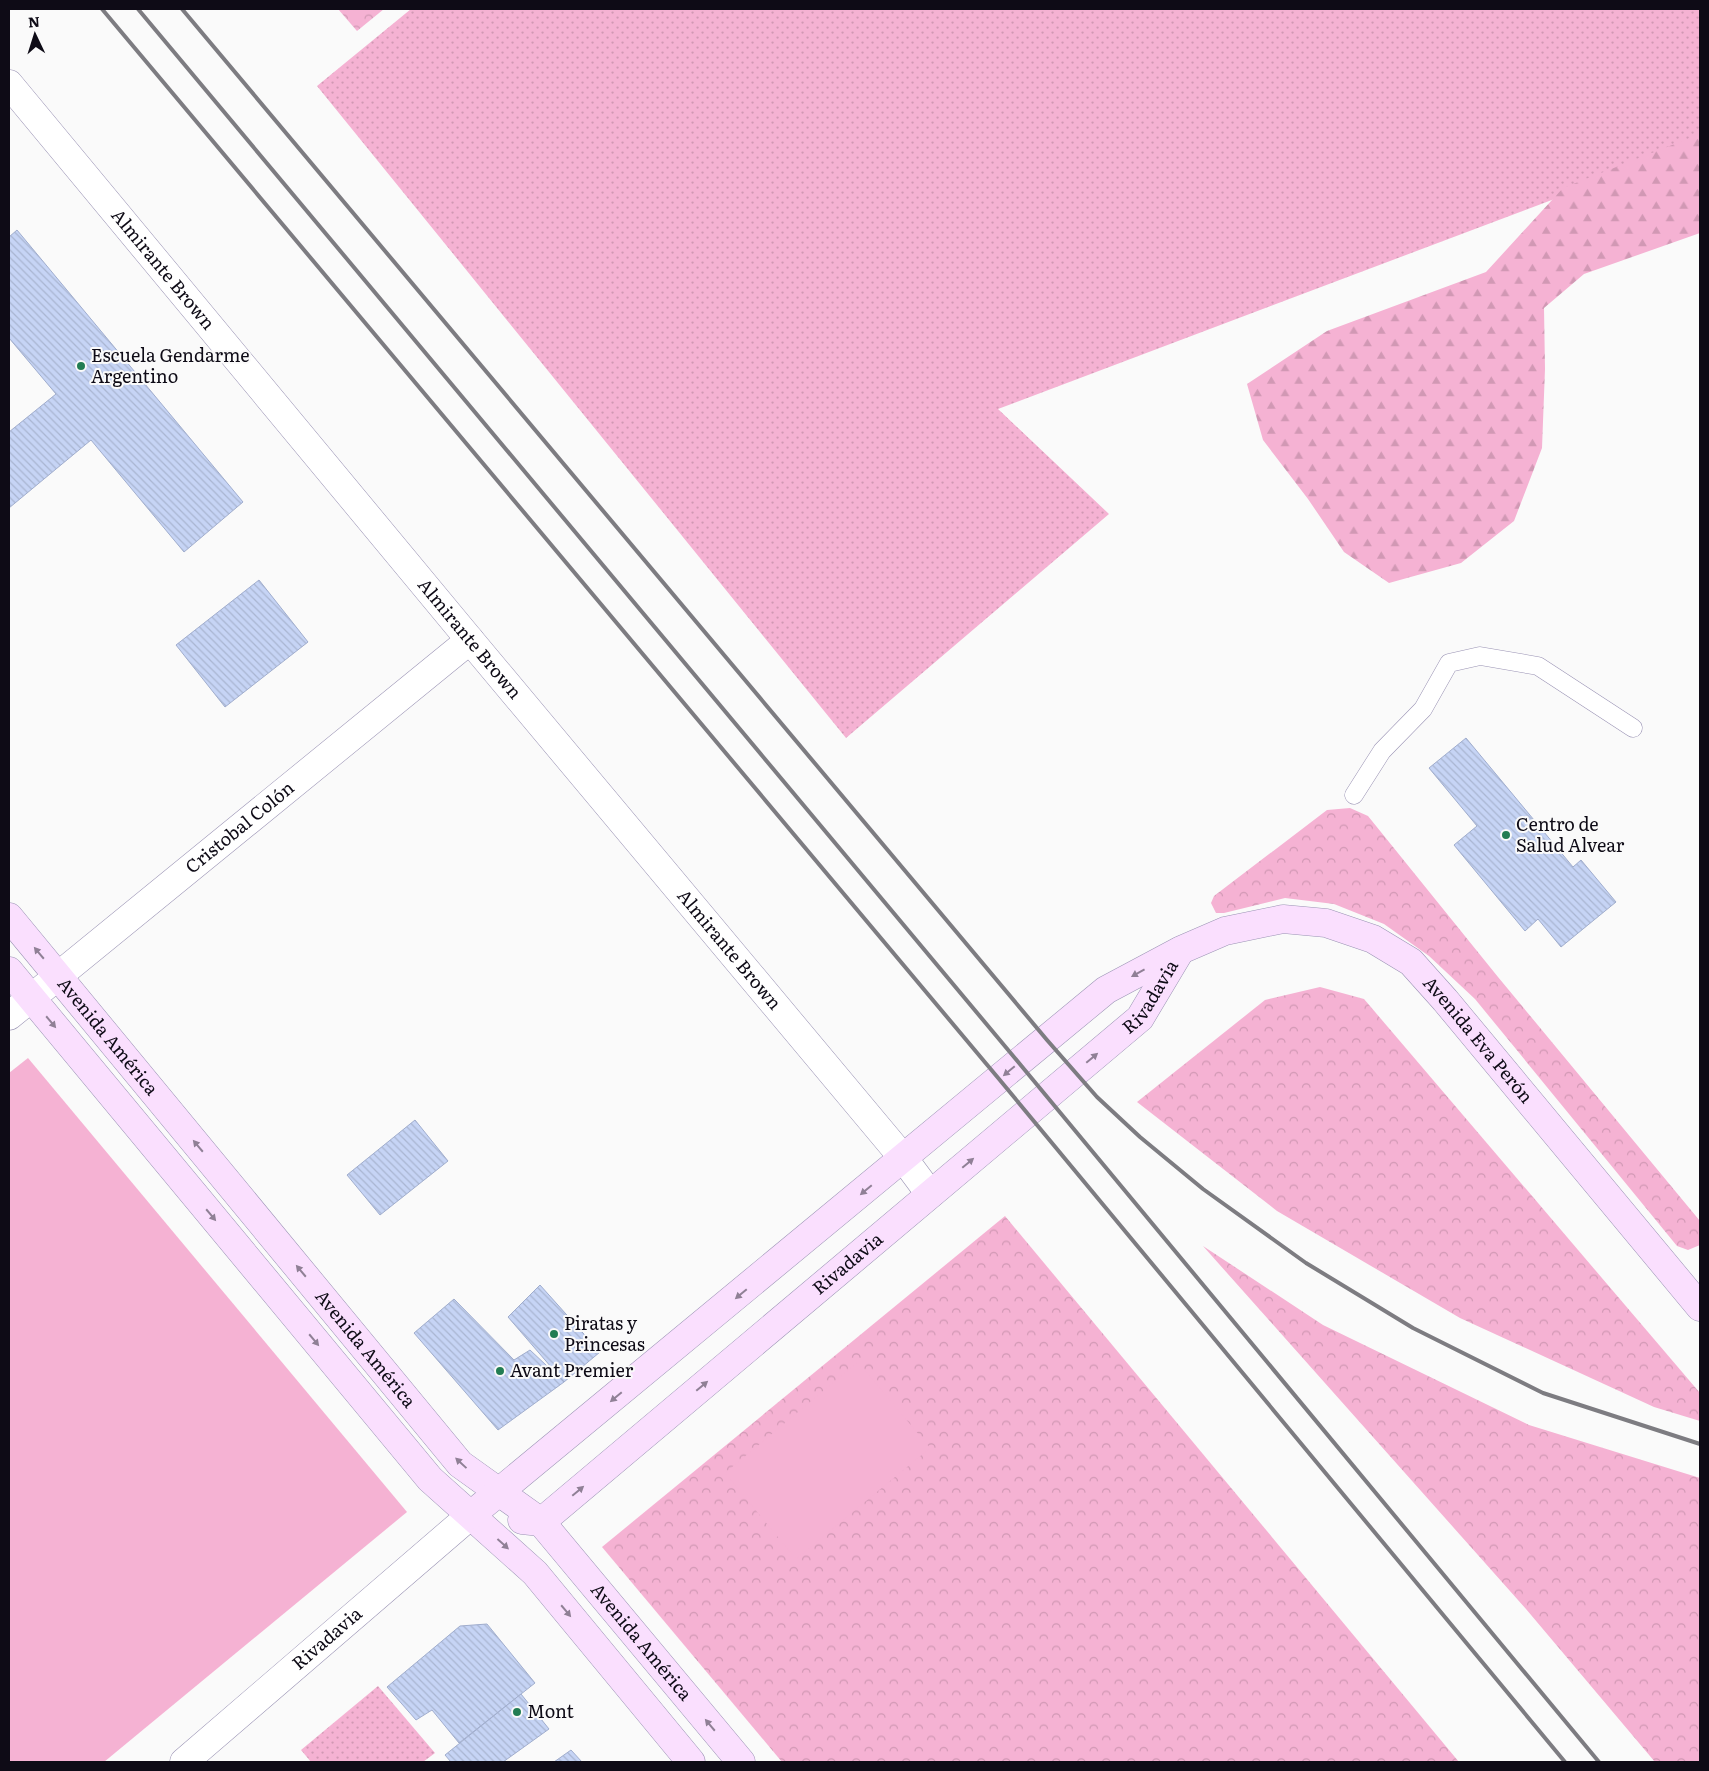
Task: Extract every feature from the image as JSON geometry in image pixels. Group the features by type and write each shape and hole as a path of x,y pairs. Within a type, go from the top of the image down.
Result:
{"main road":[{"name":"Avenida América","path":"9,916 460,1464 541,1522 741,1762"},
{"name":"Avenida Eva Perón","path":"1180,950 1225,931 1283,919 1326,923 1373,939 1412,962 1700,1308"},
{"name":"Rivadavia","path":"471,1516 1106,990 1180,950"},
{"name":"Rivadavia","path":"541,1522 1140,1018 1180,950"},
{"name":"Avenida América","path":"9,971 430,1479 535,1573 691,1762"},
{"path":"471,1516 541,1522"}],"street":[{"name":"Almirante Brown","path":"14,101 470,640 904,1159 930,1194"},
{"name":"Cristobal Colón","path":"9,1016 470,640"},
{"name":"Rivadavia","path":"184,1762 471,1516"}],"lane":[{"path":"1354,795 1382,751 1423,709 1449,663 1480,656 1538,666 1633,728"}],"green space":[{"path":"338,9 384,9 357,31"},
{"path":"411,9 1700,9 1700,144 998,409 1109,514 846,738 317,86"},
{"path":"1700,134 1700,233 1584,274 1544,308 1545,369 1542,448 1514,521 1461,563 1389,583 1344,552 1308,499 1263,440 1247,384 1327,331 1486,272 1563,188"},
{"path":"1350,808 1368,816 1498,977 1700,1221 1700,1245 1688,1250 1677,1246 1475,999 1429,956 1384,924 1334,904 1285,898 1224,913 1216,913 1211,903 1214,896 1327,810"},
{"path":"1320,987 1364,999 1700,1393 1700,1421 1654,1407 1460,1318 1277,1211 1137,1102 1265,1000"},
{"path":"28,1058 407,1512 104,1762 9,1762 9,1073"},
{"path":"1005,1216 1459,1762 782,1762 602,1547"},
{"path":"1203,1246 1323,1325 1529,1425 1700,1478 1700,1762 1655,1762 1526,1609"},
{"path":"858,1362 930,1448 796,1559 725,1473"},
{"path":"378,1686 435,1753 423,1762 311,1762 301,1750"}],"building":[{"name":"Escuela Gendarme Argentino","path":"17,230 243,502 184,552 91,440 9,508 9,432 56,394 9,338 9,237"},
{"path":"259,580 308,642 225,707 176,645"},
{"name":"Centro de Salud Alvear","path":"1466,738 1573,867 1581,860 1616,902 1561,947 1538,919 1525,931 1454,845 1477,826 1429,768"},
{"path":"415,1120 448,1161 380,1215 347,1175"},
{"name":"Piratas y Princesas","path":"540,1285 600,1352 564,1382 508,1317"},
{"name":"Avant Premier","path":"454,1299 514,1360 530,1350 564,1382 498,1430 414,1333"},
{"path":"487,1624 535,1683 459,1743 432,1710 416,1720 387,1687 460,1626"},
{"name":"Mont","path":"521,1694 549,1729 503,1762 451,1762 445,1755"},
{"path":"571,1750 582,1762 554,1762"}],"railway":[{"path":"102,9 999,1079 1565,1762"},
{"path":"138,9 1019,1063 1599,1762"},
{"path":"182,9 1047,1040 1097,1097 1140,1137 1203,1189 1306,1263 1413,1328 1543,1393 1700,1444"}],"place":[{"name":"Escuela Gendarme Argentino","path":"81,366"},
{"name":"Centro de Salud Alvear","path":"1506,835"},
{"name":"Piratas y Princesas","path":"554,1334"},
{"name":"Avant Premier","path":"500,1371"},
{"name":"Mont","path":"517,1712"}]}
